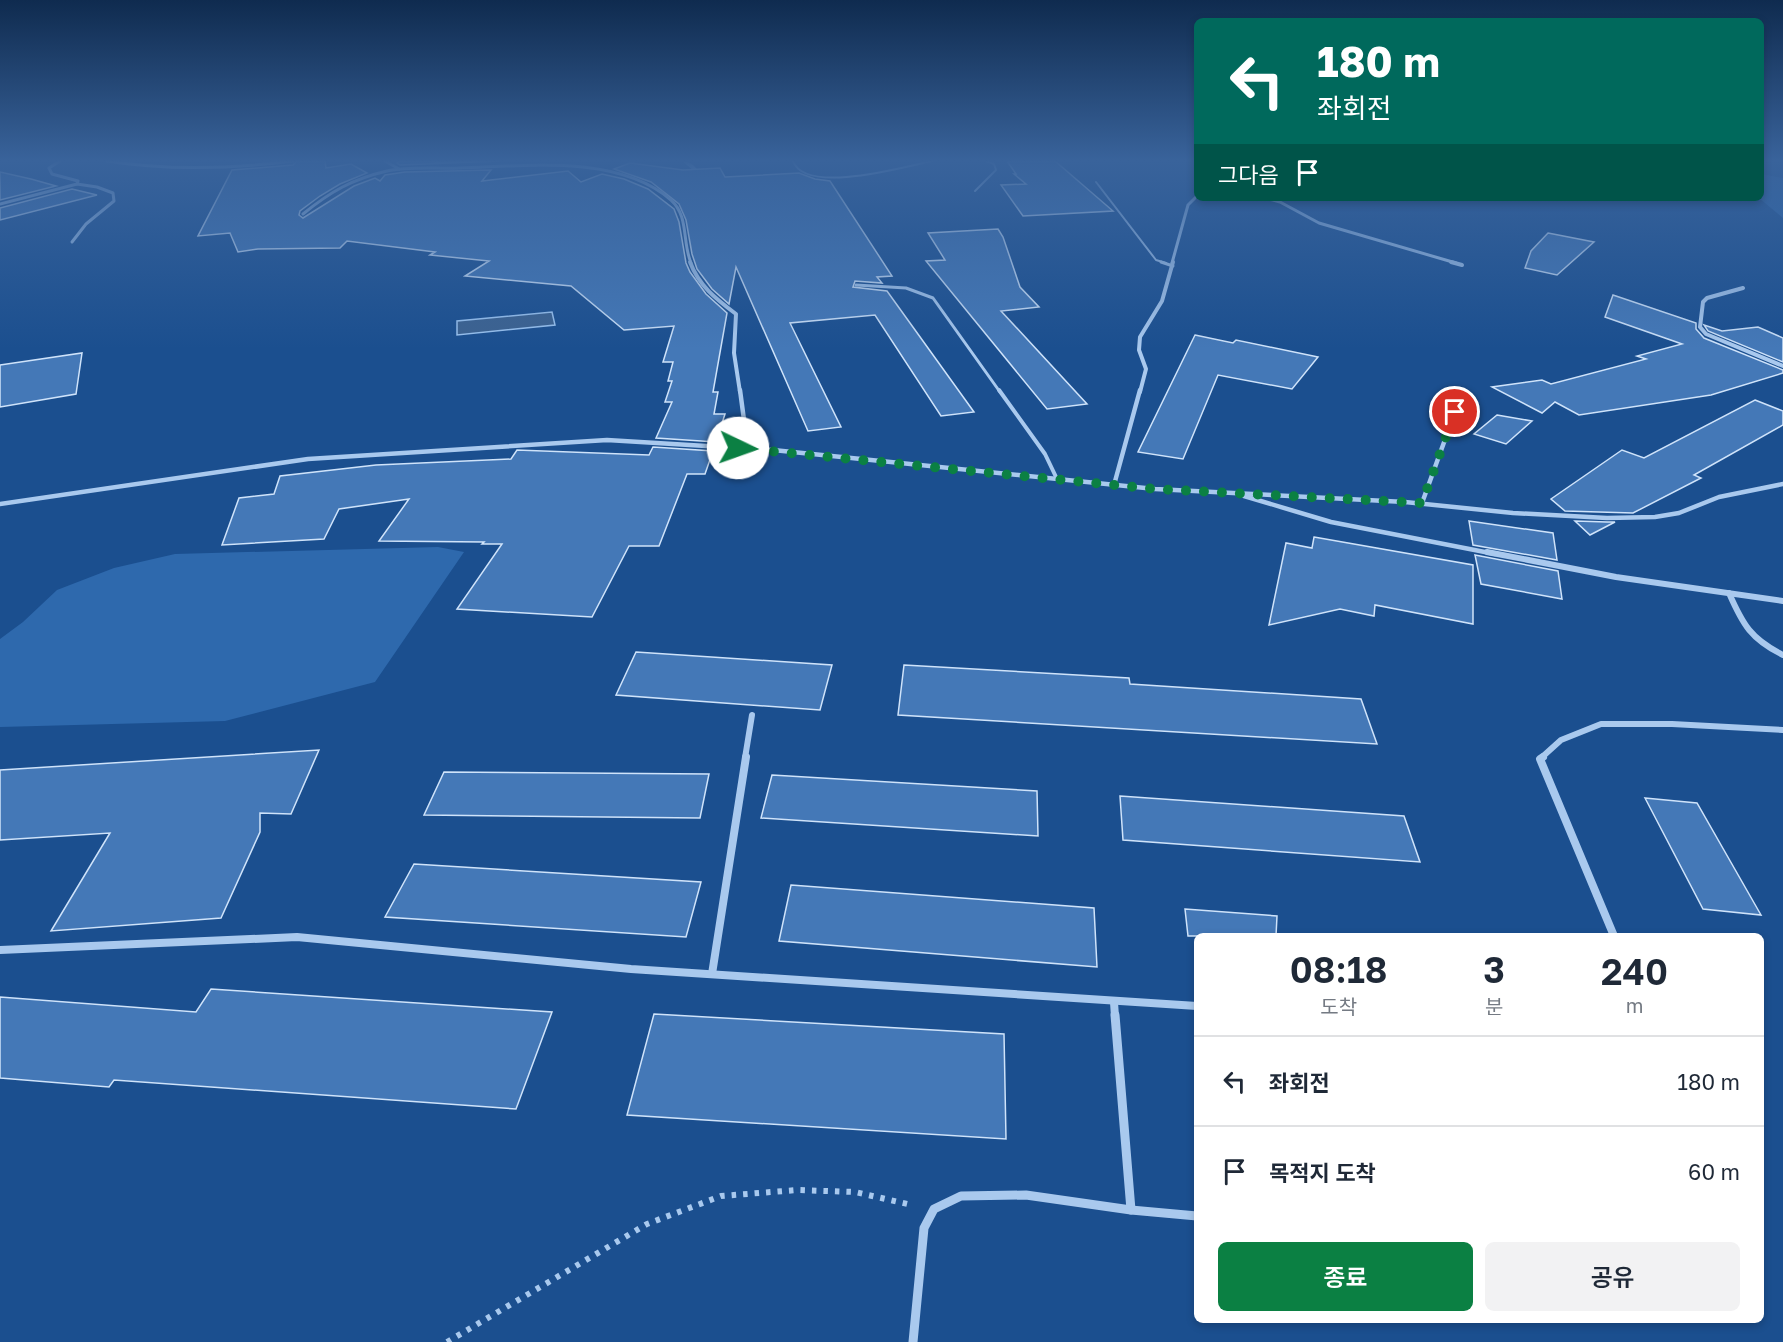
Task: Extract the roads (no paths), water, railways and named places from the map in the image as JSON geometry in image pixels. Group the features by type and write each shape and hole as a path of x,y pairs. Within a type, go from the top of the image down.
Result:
{"street":[{"path":"72,242 86,224"},
{"path":"683,224 687,254 696,277 712,296 736,314 734,353 744,420 738,448"},
{"path":"1114,485 1146,369 1139,350 1140,337 1162,301 1183,224"},
{"path":"1322,224 1462,265"},
{"path":"1743,288 1707,298 1703,302 1700,327 1706,334 1783,366"},
{"path":"1422,503 1455,412"},
{"path":"0,504 308,459 607,440 738,448 1114,485 1422,503 1513,513 1607,518 1655,517 1679,513 1719,497 1783,484"},
{"path":"1235,493 1331,522 1616,577 1783,601"},
{"path":"1728,593 1745,630 1756,640 1783,655"},
{"path":"712,974 752,715"},
{"path":"1613,933 1540,759 1561,740 1601,724 1672,723 1783,730"},
{"path":"0,950 297,937 712,974 1194,1006"},
{"path":"1114,1002 1131,1210"},
{"path":"913,1342 924,1228 934,1209 961,1196 1026,1194 1131,1210 1194,1216"}],"lane":[{"path":"1128,224 1156,260 1173,266"},
{"path":"856,285 899,286 916,289 933,298 1045,454 1058,479"}]}
